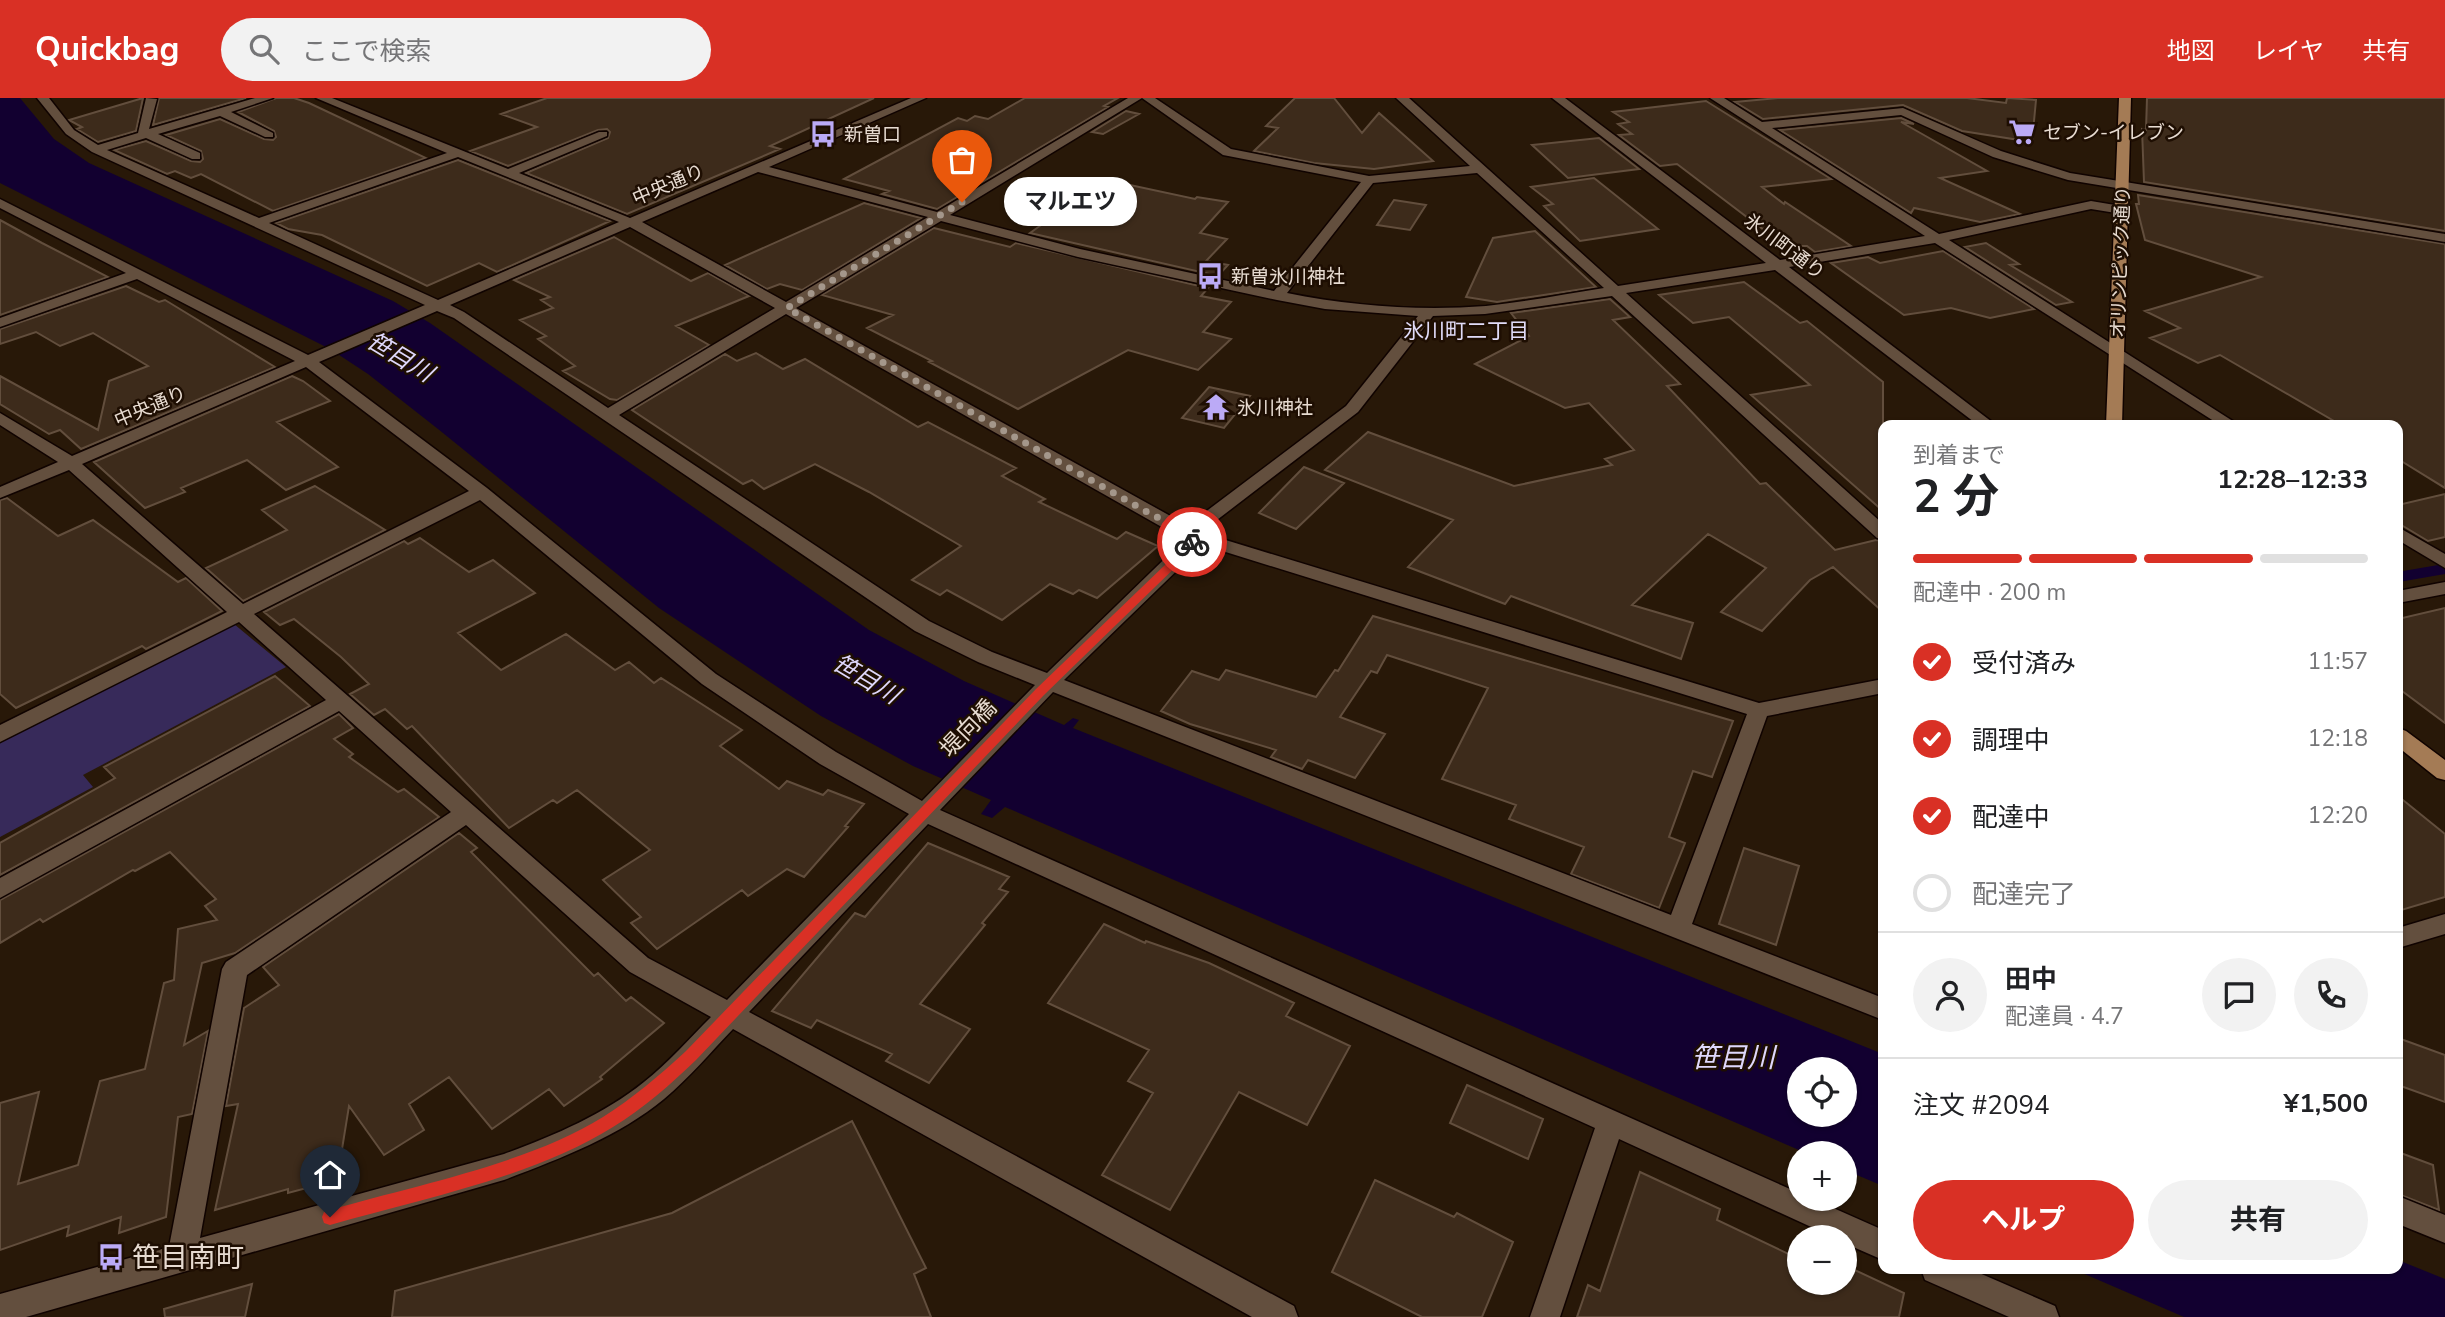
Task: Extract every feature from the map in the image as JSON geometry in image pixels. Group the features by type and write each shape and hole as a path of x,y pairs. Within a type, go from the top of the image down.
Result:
{"main road":[{"name":"オリンピック通り","path":"2114,420 2125,98"},
{"path":"2403,740 2445,772"}],"street":[{"path":"43,98 70,132 96,149 436,306 609,414 922,626 1044,688 1878,1007"},
{"path":"96,149 267,98"},
{"path":"322,98 632,223 1196,537 1759,710 1878,686"},
{"name":"中央通り","path":"0,493 920,98"},
{"path":"609,414 1136,98"},
{"path":"1148,98 1227,152 1369,180 1478,169"},
{"path":"1402,98 1878,530"},
{"name":"氷川町通り","path":"1559,98 1981,420"},
{"path":"1716,98 2223,420"},
{"path":"151,99 143,132 195,156"},
{"path":"1760,126 1905,104 2016,162 2068,176 2445,238"},
{"path":"221,111 270,135"},
{"path":"509,173 603,134"},
{"path":"258,222 458,153"},
{"path":"758,168 1077,253 1277,296 1361,309 1429,312 1485,310 1777,265 1935,239 2091,205 2122,210"},
{"path":"1277,296 1369,180"},
{"path":"0,203 313,359 481,492 709,679 828,758 1610,1124 1878,1243"},
{"path":"0,323 139,273"},
{"name":"堤向橋","path":"0,1309 504,1167 555,1149 606,1124 652,1092 730,1015 1044,688 1187,550 1206,520 1352,409 1429,312"},
{"path":"0,418 71,463 639,965 1283,1317"},
{"path":"0,734 481,492"},
{"path":"2403,535 2440,559"},
{"path":"2403,596 2445,588"},
{"path":"0,889 339,702"},
{"path":"1678,929 1759,710"},
{"path":"181,1260 235,969 467,813"},
{"path":"2403,937 2445,924"},
{"path":"1545,1317 1610,1124"},
{"path":"2403,1212 2445,1228"},
{"path":"1947,1274 2045,1317"}],"shaded area":[{"path":"234,624 286,667 83,775 93,787 0,837 0,743"}],"water":[{"name":"笹目川","path":"0,98 20,98 54,139 89,163 393,301 430,323 869,630 964,681 1064,725 1073,718 1079,720 1073,728 1878,1052 1878,1184 1857,1175 1857,1141 1787,1141 1787,1145 1005,807 992,818 981,814 991,800 913,766 821,716 659,608 368,374 330,349 0,183"},
{"path":"2403,1262 2445,1279 2445,1317 2184,1317 2085,1274 2403,1274"}],"building":[{"path":"143,98 136,131 98,142 77,129 82,127 69,120"},
{"path":"159,98 246,98 153,125"},
{"path":"276,98 294,98 309,103 426,158 273,211 201,174 191,178 175,171 167,174 114,150 146,141 191,161 200,162 203,159 201,151 166,135 220,119 264,139 273,140 276,137 274,131 238,112"},
{"path":"547,98 874,98 770,146 780,149 627,214 526,173 608,138 610,132 607,129 598,130 508,166 470,151 537,127 501,114"},
{"path":"1025,98 1118,98 1104,106 1108,107 937,209 882,194 889,191 844,179 958,118 967,121 975,116 988,119"},
{"path":"1295,98 1334,98 1362,133 1379,113 1433,161 1374,169 1314,163 1254,151 1278,128 1266,126"},
{"path":"1778,98 1967,98 2006,103 2007,98 2036,100 2032,142 1962,131 1903,105 1763,119 1735,102"},
{"path":"2147,98 2445,98 2445,231 2144,182 2142,129 2146,130"},
{"path":"1706,101 1831,179 1762,187 1851,246 1815,252 1807,246 1785,246 1677,164 1660,166 1619,135 1632,134 1618,124 1629,122 1613,112"},
{"path":"1126,111 1139,114 1103,134 1092,132"},
{"path":"1901,118 1914,124 1901,122 1987,171 1940,178 2020,214 1980,222 1914,208 1911,213 1780,130"},
{"path":"1599,138 1639,169 1568,178 1532,145"},
{"path":"458,160 610,221 497,272 479,263 427,286 322,235 288,229 276,223"},
{"path":"1594,178 1658,229 1580,241 1544,206 1553,204 1531,187"},
{"path":"1116,182 1195,199 1197,197 1228,202 1200,233 1227,239 1206,261 1228,265 1218,276 1030,233 1075,201 1086,203"},
{"path":"2138,195 2445,244 2445,488 2403,462 2403,420 2332,420 2220,355 2198,363 2150,338 2180,328 2145,311 2261,277 2145,240 2136,204 2139,204"},
{"path":"1394,200 1426,205 1410,230 1377,225"},
{"path":"864,203 921,218 802,290 780,284 767,289 725,265"},
{"path":"0,220 42,243 108,277 0,315"},
{"path":"934,228 1010,247 1016,243 1208,288 1201,296 1231,302 1203,332 1231,339 1198,370 1128,350 1018,409 867,328 893,315 822,295"},
{"path":"1535,231 1596,287 1497,302 1466,297 1493,238"},
{"path":"614,237 691,281 708,273 749,296 676,326 709,345 617,400 610,399 563,371 575,366 538,339 546,336 520,320 553,308 541,300 550,297 514,280"},
{"path":"1986,243 2019,264 2010,265 2072,302 2056,305 1965,247"},
{"path":"1943,251 2034,309 1990,318 1951,308 1904,315 1831,263 1868,257 1880,263"},
{"path":"1744,282 1800,323 1807,321 1883,382 1883,420 1878,420 1878,507 1751,395 1810,385 1729,317 1693,323 1659,295"},
{"path":"126,286 159,302 165,300 275,367 81,449 60,430 49,434 0,404 0,376 98,430 109,381 148,366 93,333 60,346 36,332 0,344 0,329"},
{"path":"1610,299 1630,317 1613,320 1680,384 1667,386 1760,484 1766,483 1835,550 1878,540 1878,608 1833,567 1810,580 1762,631 1721,612 1766,568 1708,534 1632,605 1693,623 1681,659 1511,596 1505,604 1408,567 1453,520 1325,470 1368,432 1514,486 1612,465 1605,459 1634,450 1589,403 1565,408 1475,364 1529,336 1511,313"},
{"path":"756,353 783,369 805,359 918,427 928,422 1016,468 1002,476 1045,499 1039,502 1117,539 1126,532 1158,546 1097,598 1079,590 1073,594 1050,584 1002,620 947,590 940,595 912,580 961,546 815,464 764,489 752,480 743,484 632,410 725,354 737,361"},
{"path":"292,376 330,401 277,422 338,467 286,490 247,460 181,488 185,492 145,508 94,462"},
{"name":"氷川神社","path":"1209,387 1250,396 1224,428 1182,418"},
{"path":"1304,467 1344,483 1296,529 1259,513"},
{"path":"315,486 385,530 243,601 206,568 287,530 262,510"},
{"path":"2445,494 2445,537 2428,541 2403,526 2403,504"},
{"path":"7,498 58,536 93,520 178,582 186,578 222,611 146,649 142,646 16,708 0,694 0,500"},
{"path":"420,538 469,572 493,560 535,593 458,633 501,670 566,634 615,670 629,662 654,683 661,678 742,730 720,746 779,789 787,781 823,795 828,790 864,804 845,826 848,827 804,877 787,869 748,896 742,890 657,949 631,923 641,917 603,880 650,850 577,790 557,803 553,800 509,828 412,726 407,729 385,709 374,715 350,694 369,684 341,657 294,619 280,625 264,612 404,541 408,544"},
{"path":"2445,608 2445,723 2403,692 2403,618"},
{"path":"1373,616 1733,721 1712,777 1693,771 1669,837 1685,843 1659,908 1571,874 1584,847 1509,819 1516,805 1442,779 1488,688 1387,655 1377,673 1371,671 1340,717 1385,734 1355,778 1308,760 1302,769 1271,757 1276,750 1190,724 1161,711 1192,671 1219,680 1226,670 1316,697 1335,670 1338,671"},
{"path":"275,676 310,706 0,875 0,843 115,778 104,767"},
{"path":"339,714 353,728 334,739 353,754 349,757 398,792 404,789 439,817 235,953 202,963 184,1045 208,1031 192,1114 178,1117 166,1217 119,1233 121,1217 67,1236 69,1226 0,1250 0,1103 39,1092 18,1184 78,1165 100,1081 145,1069 164,983 174,980 178,929 217,920 205,906 216,899 170,852 43,922 40,919 0,943 0,900"},
{"path":"2403,800 2445,834 2445,897 2403,910"},
{"path":"459,833 477,848 471,852 594,976 598,973 626,1001 631,997 664,1023 600,1077 602,1079 564,1106 549,1089 492,1129 449,1077 409,1104 424,1130 384,1155 349,1106 337,1180 288,1193 288,1189 215,1210 238,1104 226,1106 244,1008 279,985 263,967"},
{"path":"928,843 1009,877 999,889 1008,892 982,923 985,925 920,1004 970,1029 929,1083 886,1061 892,1054 817,1020 811,1028 772,1011 855,913 865,917"},
{"path":"1744,848 1799,866 1776,945 1719,924"},
{"path":"1104,924 1145,943 1146,941 1209,963 1294,1003 1286,1016 1350,1046 1307,1125 1239,1092 1170,1210 1102,1175 1153,1093 1128,1081 1149,1050 1048,1003"},
{"path":"2403,1040 2445,1055 2445,1102 2403,1087"},
{"path":"1467,1085 1543,1119 1528,1159 1450,1123"},
{"path":"852,1121 926,1268 914,1274 931,1317 392,1317 395,1291 672,1213"},
{"path":"2403,1154 2433,1165 2439,1210 2403,1196"},
{"path":"1640,1172 1720,1209 1717,1220 1787,1253 1787,1295 1857,1295 1857,1271 1904,1293 1899,1317 1577,1317 1588,1285 1600,1291"},
{"path":"1375,1180 1454,1217 1457,1213 1513,1242 1482,1317 1422,1317 1332,1272"},
{"path":"252,1284 245,1317 165,1317 164,1309"}],"waterway":[{"path":"2403,576 2445,569"}],"way so far":[{"path":"962,202 787,308 1196,537 1192,542"}],"place":[{"name":"セブン-イレブン","path":"2022,132"},
{"name":"新曽口","path":"823,134"},
{"name":"マルエツ","path":"962,202"},
{"name":"新曽氷川神社","path":"1210,276"},
{"name":"氷川神社","path":"1216,407"},
{"name":"笹目南町","path":"111,1257"}],"district":[{"name":"氷川町二丁目","path":"1466,331"}],"route":[{"path":"330,1217 504,1167 555,1149 606,1124 652,1092 691,1055 1040,692 1187,550 1192,542"}]}
